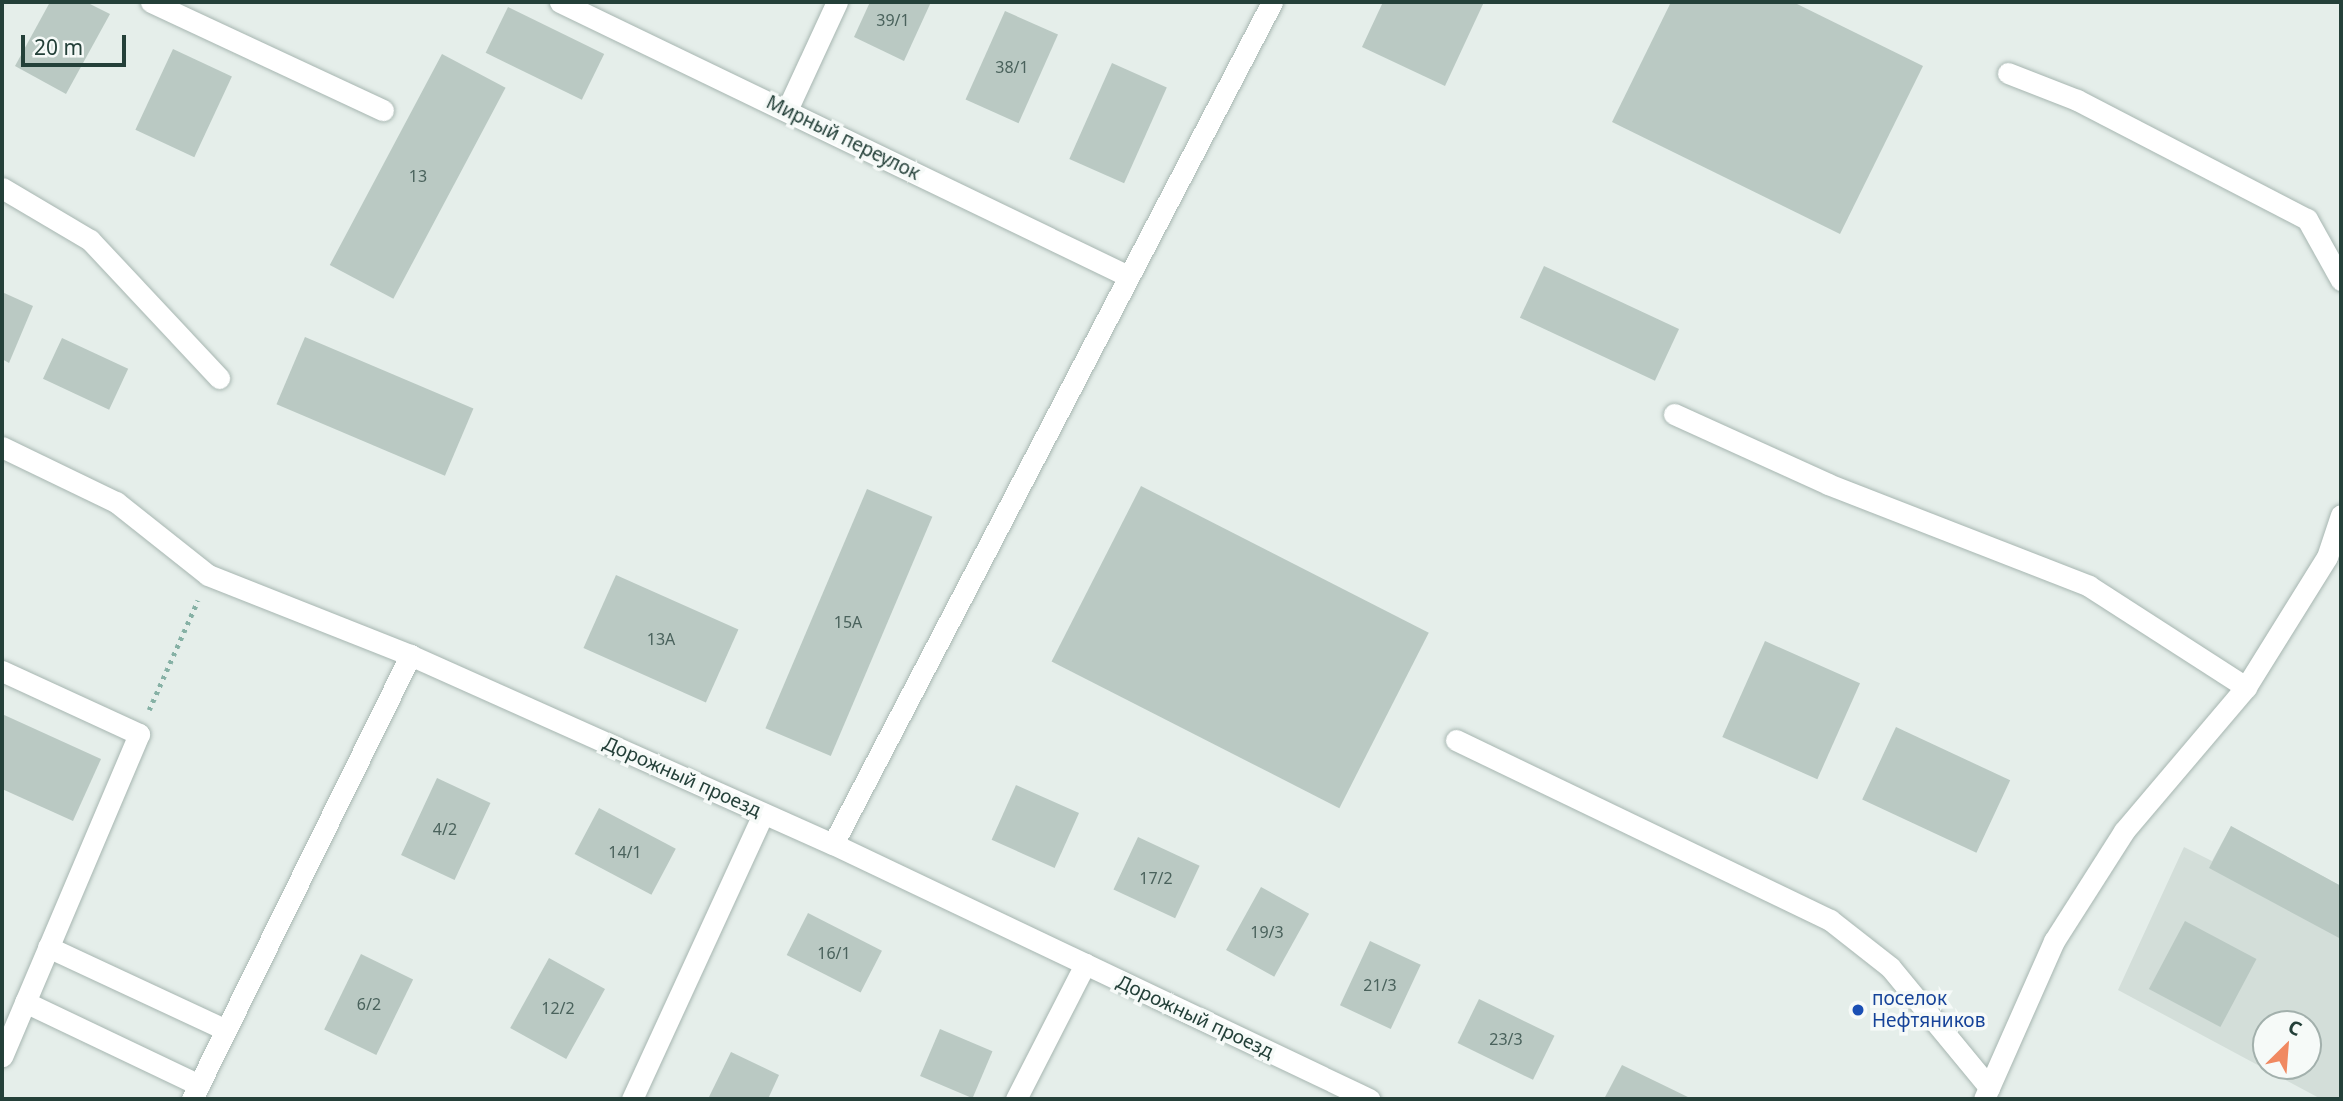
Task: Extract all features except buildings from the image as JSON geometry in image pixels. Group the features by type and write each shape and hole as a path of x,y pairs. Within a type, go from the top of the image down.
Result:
{"street":[{"path":"151,2 383,110"},
{"name":"Мирный переулок","path":"561,2 1124,274"},
{"path":"787,110 837,2"},
{"path":"833,844 1124,274 1272,2"},
{"path":"2008,74 2077,100 2307,219 2341,279"},
{"path":"2,188 90,240 219,377"},
{"path":"1674,414 1828,484 2089,586 2246,687"},
{"name":"Дорожный проезд","path":"2,447 116,502 208,575 410,655 833,844 1369,1099"},
{"path":"1456,740 1830,920 1890,967 1986,1093 2054,941 2124,831 2246,687 2327,557 2341,515"},
{"path":"25,1002 195,1092 410,655"},
{"path":"2,671 139,734 2,1056"},
{"path":"632,1099 763,814"},
{"path":"48,947 226,1030"},
{"path":"1016,1099 1085,964"}],"path":[{"path":"139,734 208,575"}],"shaded area":[{"path":"2231,826 2341,886 2341,1099 2321,1099 2286,1080 2322,1080 2322,1010 2252,1010 2252,1062 2118,990 2184,847 2212,861"}],"place":[{"name":"поселок Нефтяников","path":"1858,1010"}]}
